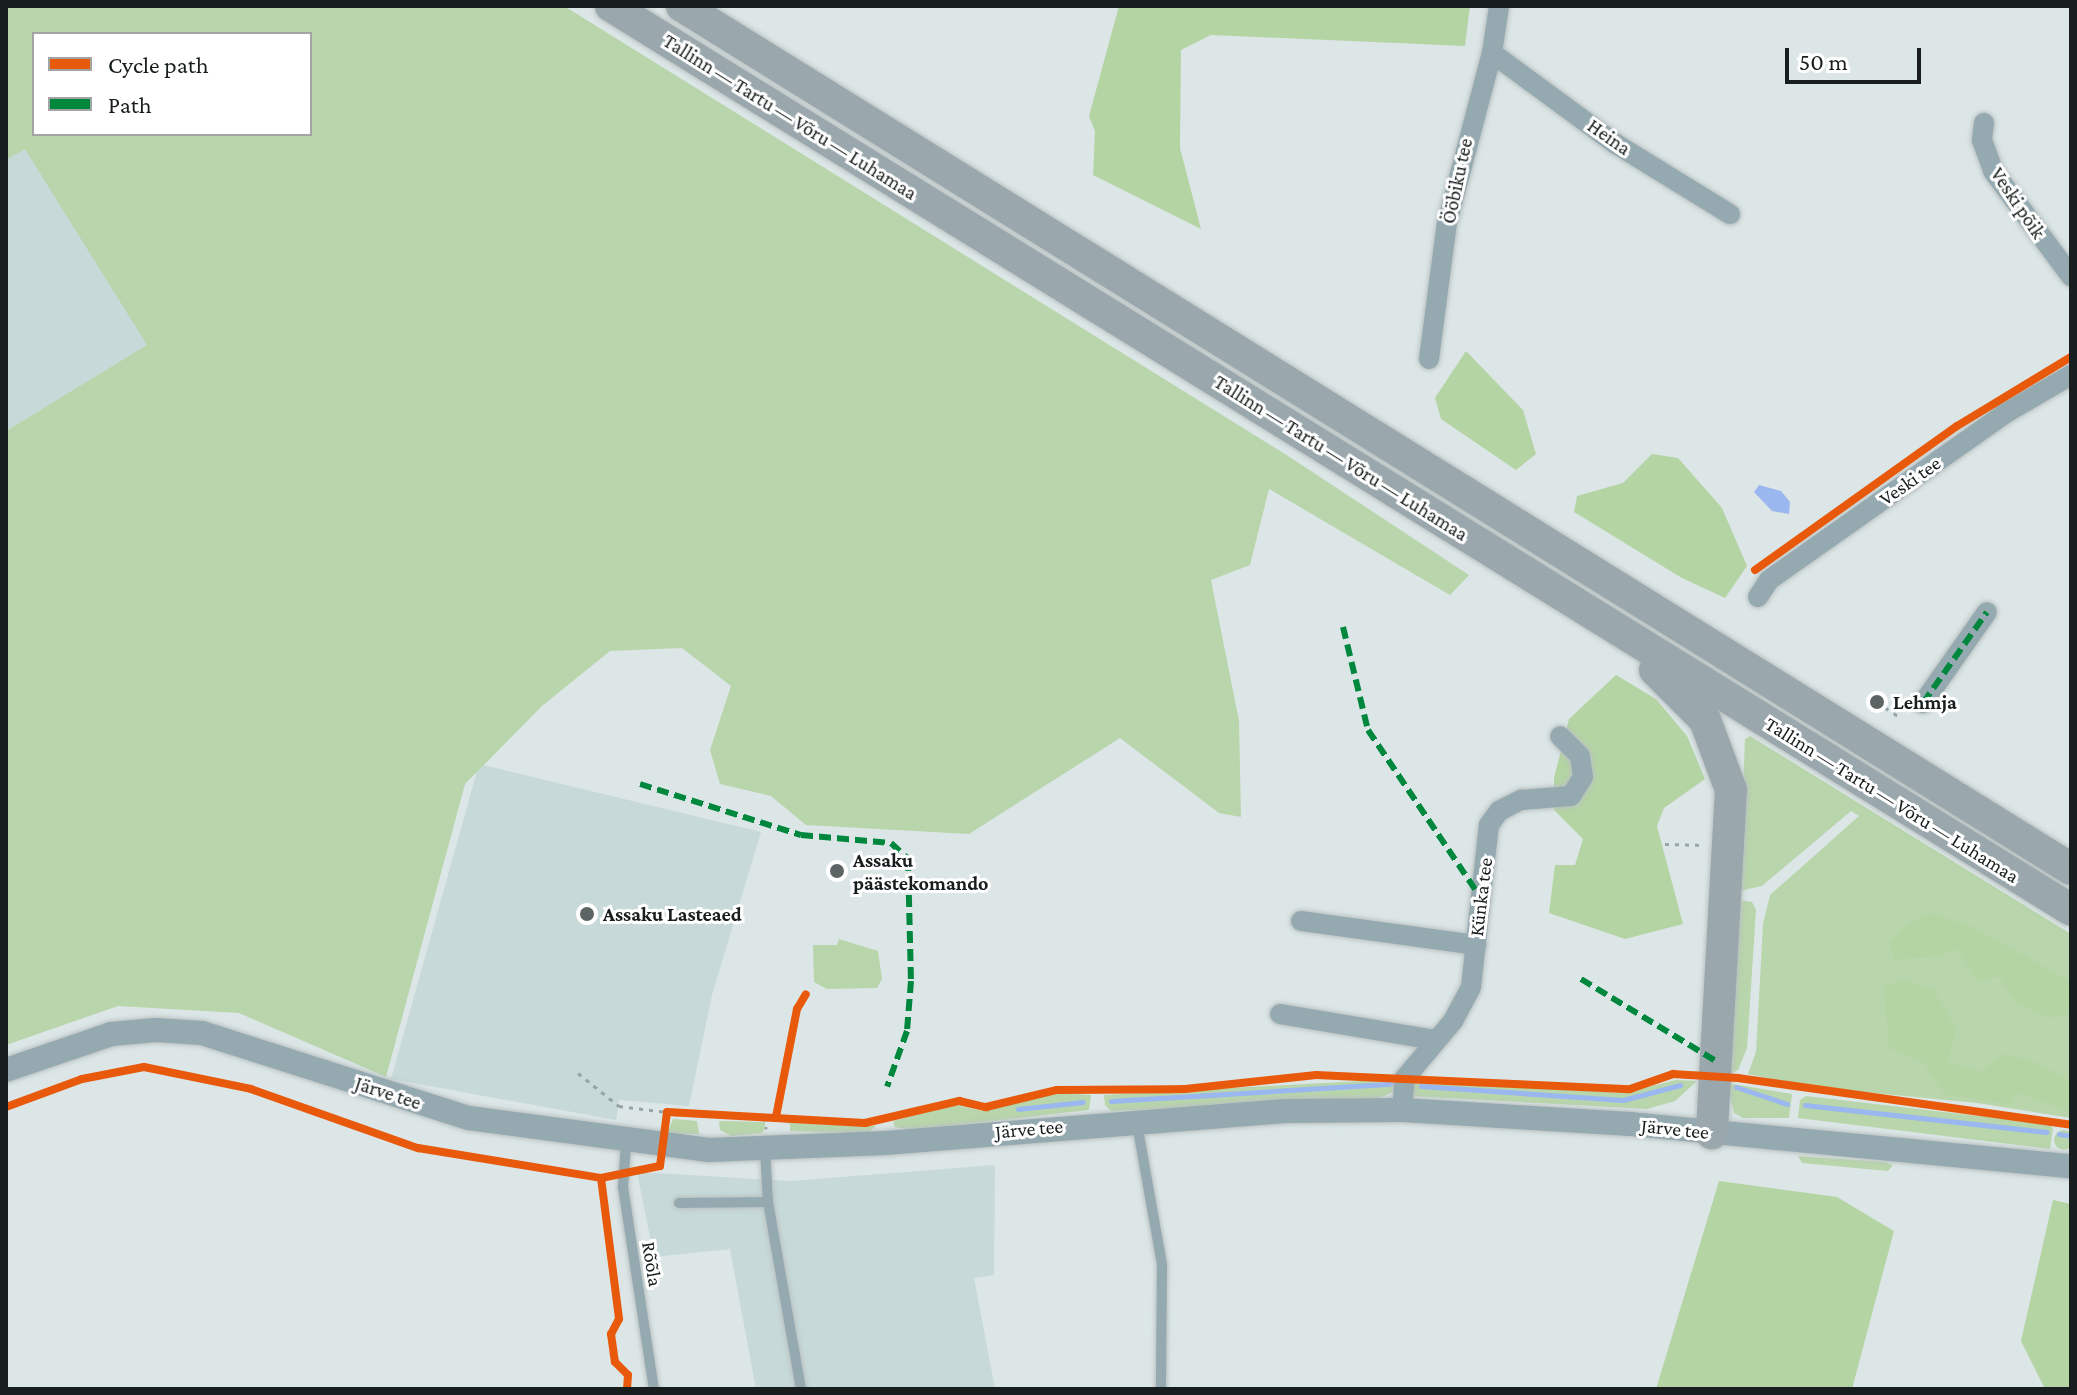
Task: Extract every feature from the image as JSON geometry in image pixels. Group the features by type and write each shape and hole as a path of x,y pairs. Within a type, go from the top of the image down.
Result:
{"highway":[{"name":"Tallinn — Tartu — Võru — Luhamaa","path":"611,6 2071,910"},
{"name":"Tallinn — Tartu — Võru — Luhamaa","path":"682,6 2071,869"},
{"path":"1580,607 1680,690 1705,720 1731,790 1712,1133"}],"street":[{"name":"Ööbiku tee","path":"1429,359 1447,223 1492,53 1499,6"},
{"name":"Heina","path":"1492,53 1616,144 1730,214"},
{"name":"Veski põik","path":"1984,123 1982,140 1993,171 2071,276"},
{"name":"Veski tee","path":"1758,597 1769,580 2004,414 2071,375"},
{"path":"1923,703 1987,612"},
{"name":"Künka tee","path":"1402,1110 1405,1078 1471,987 1489,825 1499,811 1521,800 1571,796 1583,777 1580,756 1560,736"},
{"path":"1301,921 1476,945"},
{"path":"1280,1014 1435,1040"},
{"name":"Järve tee","path":"6,1070 111,1034 156,1030 202,1033 469,1118 663,1146 765,1149 1136,1122 1402,1110 1712,1133 2071,1166"}],"lane":[{"path":"1136,1122 1162,1265 1161,1389"},
{"name":"Rõõla","path":"626,1143 623,1187 654,1389"},
{"path":"765,1149 768,1202 801,1389"},
{"path":"679,1203 768,1202"}],"path":[{"path":"1877,702 1899,717"},
{"path":"1665,844 1728,846"},
{"path":"578,1073 619,1106 682,1114"},
{"path":"663,1146 667,1112"},
{"path":"752,1117 776,1117"}],"shaded area":[{"path":"25,148 148,345 6,431 6,160"},
{"name":"Assaku Lasteaed","path":"479,764 761,832 712,995 689,1106 619,1100 616,1120 391,1079"},
{"path":"995,1165 994,1275 974,1278 995,1389 756,1389 730,1249 654,1257 637,1172 791,1181"}],"green space":[{"path":"6,6 564,6 1288,456 1469,575 1450,595 1269,489 1250,565 1211,580 1239,721 1241,817 1219,813 1120,738 969,834 806,825 771,796 720,784 710,750 731,686 682,648 610,651 542,706 465,784 386,1077 239,1013 118,1006 6,1045 6,431 147,345 25,149 6,160"},
{"path":"1119,6 1470,6 1465,46 1211,35 1181,50 1180,148 1201,229 1093,175 1095,131 1089,116"},
{"path":"1466,351 1523,410 1536,454 1516,470 1441,419 1435,398"},
{"path":"1652,454 1678,458 1722,508 1747,566 1725,598 1682,578 1574,512 1577,496 1623,483"},
{"path":"1616,675 1656,699 1687,736 1705,779 1664,808 1657,826 1683,924 1625,939 1549,913 1555,865 1575,865 1583,839 1554,810 1554,778 1569,719"},
{"path":"1750,736 2071,934 2071,1118 1977,1103 1812,1087 1748,1074 1756,1052 1763,924 1770,895 1859,816 1851,811 1762,886 1739,891 1745,739"},
{"path":"1738,900 1752,902 1756,910 1747,1048 1738,1070 1728,1073"},
{"path":"1930,913 1973,927 2071,982 2071,1013 2052,1018 2018,1005 1999,977 1976,980 1957,949 1936,957 1895,959 1889,943 1902,928"},
{"path":"839,939 878,951 882,979 877,988 827,989 814,982 813,945 837,945"},
{"path":"1905,981 1934,990 1956,1029 1948,1062 1980,1072 2001,1054 2031,1060 2071,1081 2071,1112 2017,1093 2011,1104 1945,1095 1923,1062 1889,1048 1884,986"},
{"path":"1398,1079 1393,1092 1377,1099 1111,1111 1105,1105 1104,1095"},
{"path":"1676,1080 1697,1081 1675,1101 1647,1109 1411,1096 1411,1081 1624,1093"},
{"path":"1727,1083 1792,1094 1789,1118 1743,1118 1734,1113"},
{"path":"1060,1093 1091,1095 1089,1110 910,1130 895,1127 893,1121 956,1105 982,1111"},
{"path":"1806,1096 2048,1124 2053,1128 2050,1149 1798,1118 1800,1100"},
{"path":"673,1119 697,1121 699,1134 667,1134"},
{"path":"719,1121 765,1122 765,1128 762,1133 731,1136 720,1130"},
{"path":"779,1121 876,1126 867,1133 790,1131 790,1124"},
{"path":"2064,1130 2071,1133 2074,1140 2071,1147 2064,1150 2057,1147 2054,1140 2057,1133"},
{"path":"1798,1156 1893,1165 1888,1171 1802,1163"},
{"path":"1719,1181 1837,1197 1894,1231 1852,1389 1656,1389"},
{"path":"2053,1200 2071,1204 2071,1389 2045,1389 2021,1341"}],"water":[{"path":"1759,485 1781,491 1790,502 1789,514 1772,511 1754,492"}],"waterway":[{"path":"1111,1101 1391,1084"},
{"path":"1421,1086 1623,1100 1680,1085"},
{"path":"1736,1087 1787,1104"},
{"path":"1018,1109 1083,1102"},
{"path":"1805,1105 2046,1132"},
{"path":"2059,1134 2071,1136"}],"marked path":[{"path":"1923,703 1987,612"},
{"path":"1343,627 1368,730 1481,898"},
{"path":"640,784 801,835 891,843 908,859 911,981 907,1031 887,1087"},
{"path":"1581,979 1716,1061"}],"cycle path":[{"path":"1755,570 1957,426 2071,357"},
{"path":"776,1117 797,1009 806,994"},
{"path":"6,1107 82,1079 144,1067 251,1089 418,1148 601,1178 660,1166 667,1112 865,1123 959,1101 986,1107 1057,1090 1185,1089 1316,1075 1630,1089 1673,1074 1738,1078 2071,1125"},
{"path":"601,1178 619,1319 611,1334 615,1362 628,1375 627,1389"}],"place":[{"name":"Lehmja","path":"1877,702"},
{"name":"Assaku päästekomando","path":"837,871"},
{"name":"Assaku Lasteaed","path":"587,914"}]}
